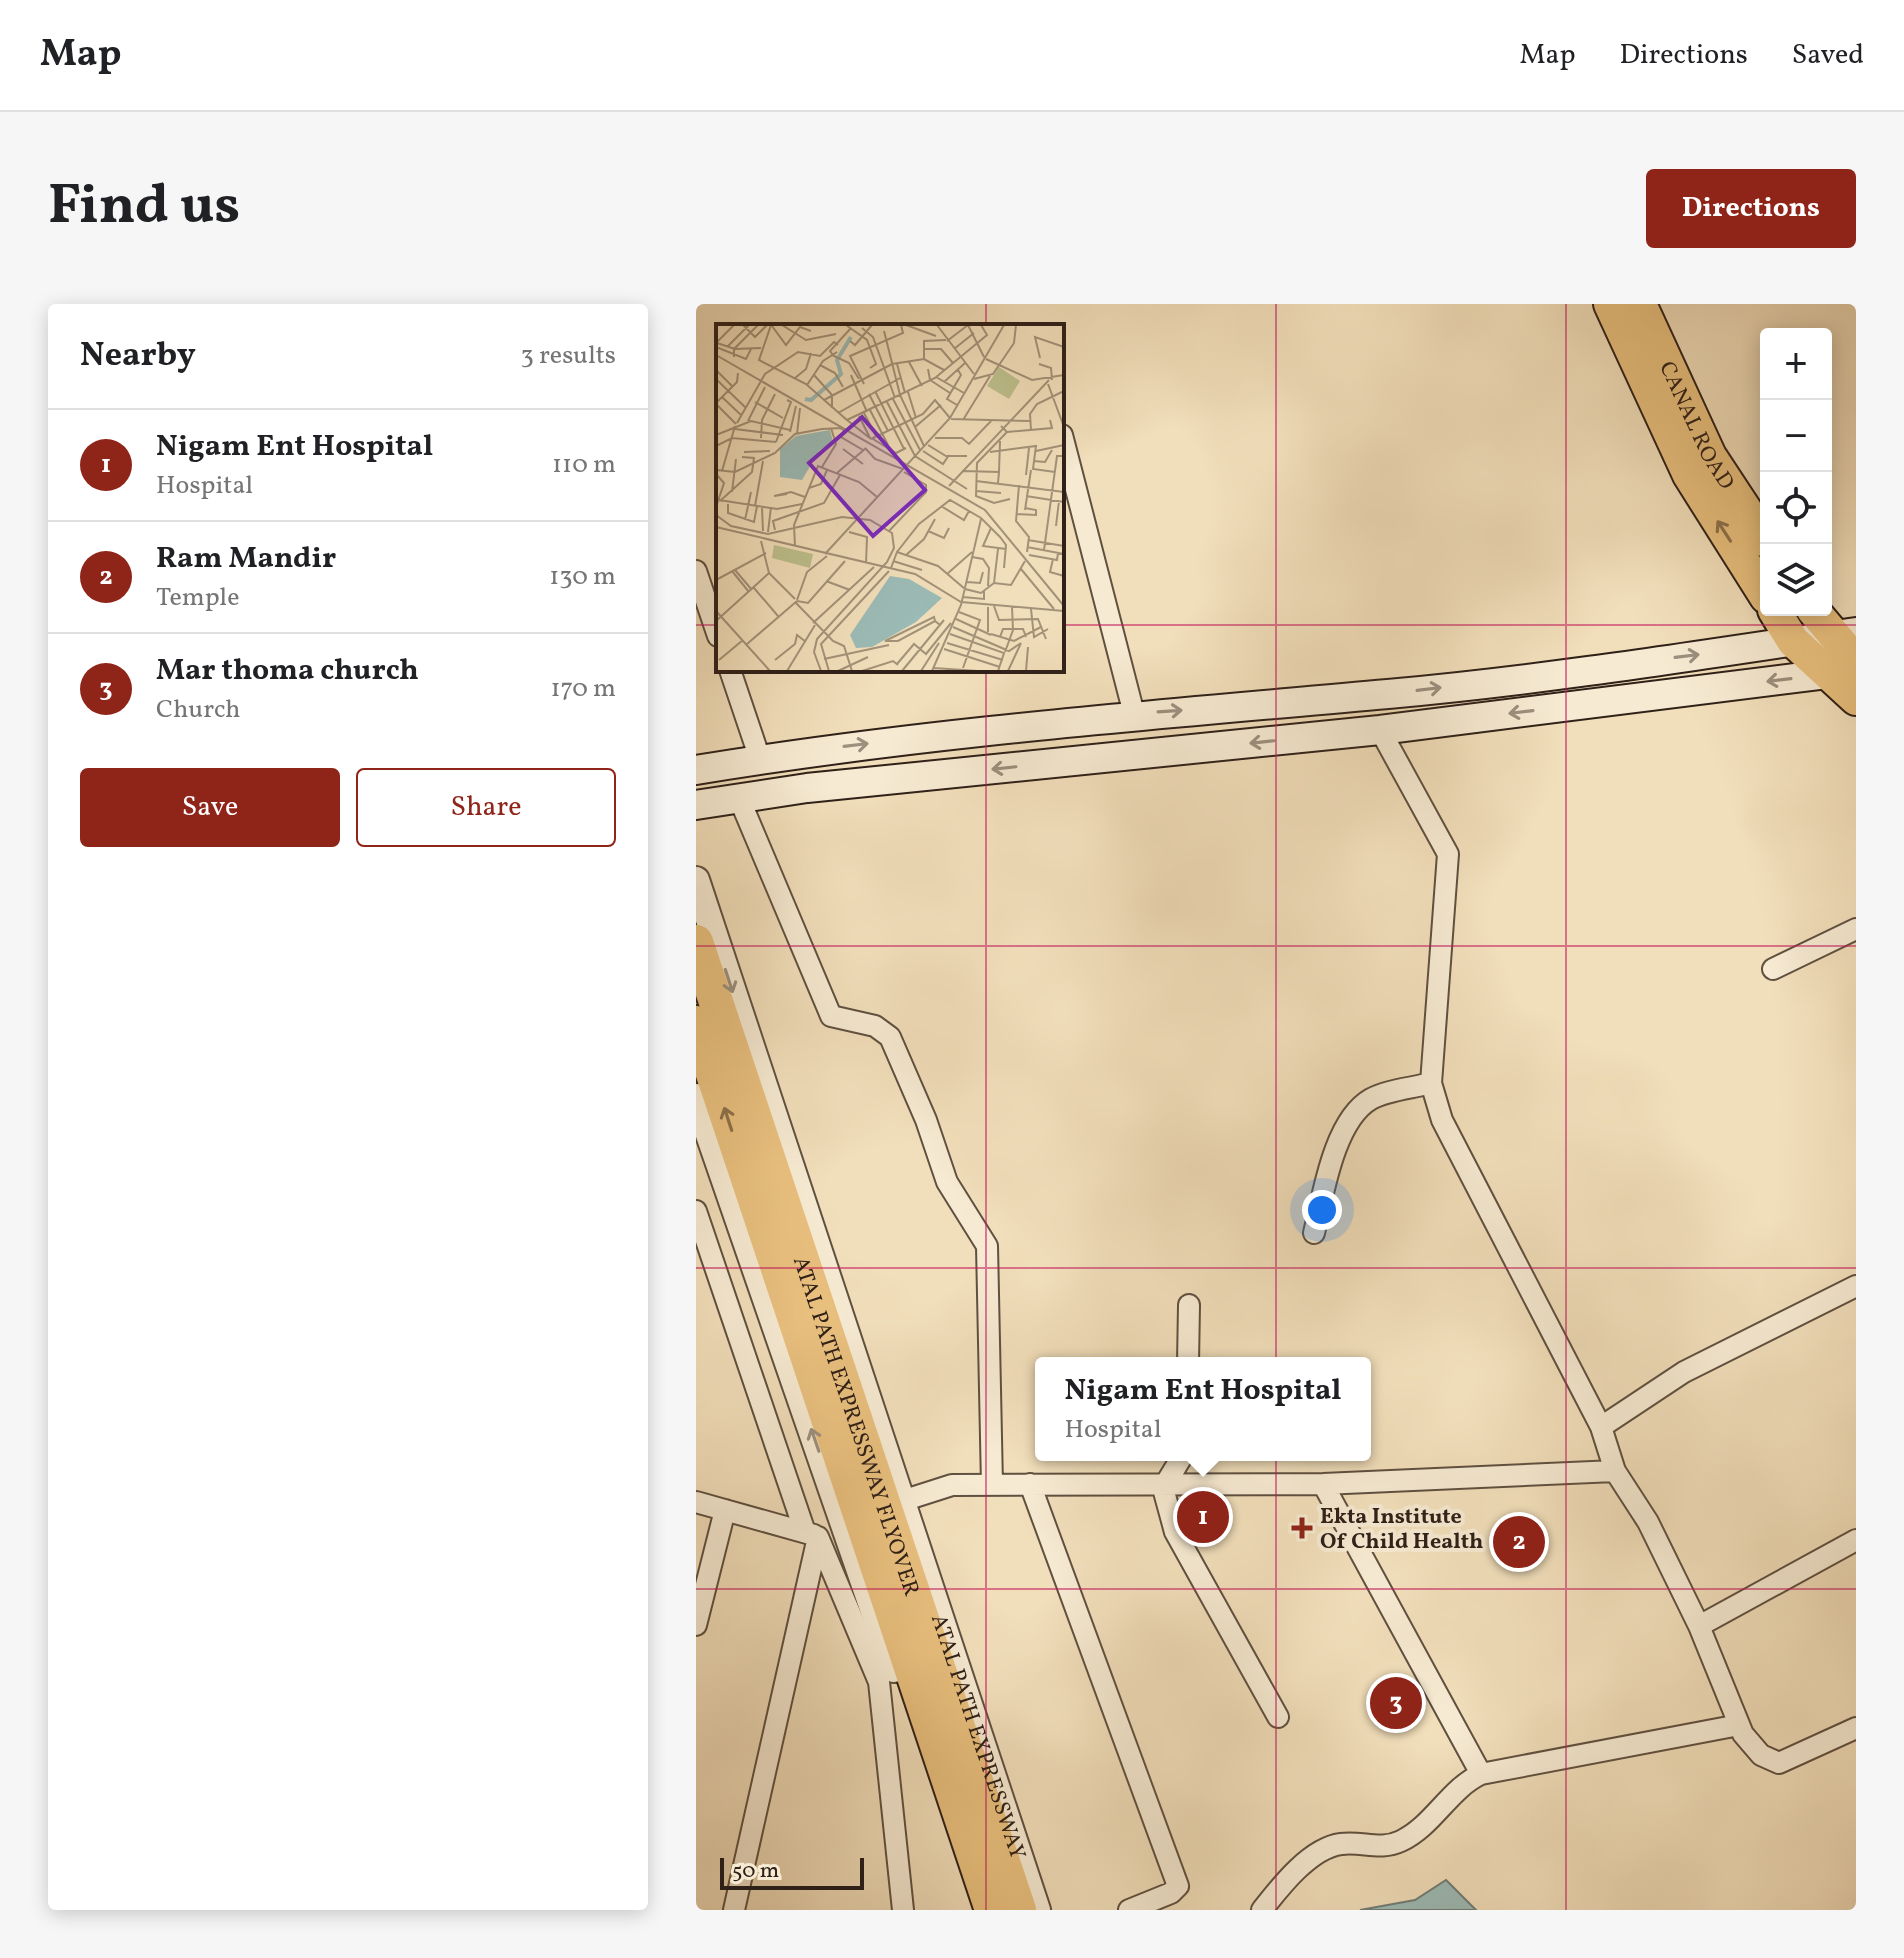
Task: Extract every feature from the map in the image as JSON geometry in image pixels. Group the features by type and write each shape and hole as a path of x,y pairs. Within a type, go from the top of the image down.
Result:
{"highway":[{"name":"ATAL PATH EXPRESSWAY FLYOVER","path":"696,942 1019,1910"},
{"name":"ATAL PATH EXPRESSWAY FLYOVER","path":"696,1023 992,1910"}],"main road":[{"path":"1610,304 1689,475 1760,587"},
{"name":"CANAL ROAD","path":"1640,304 1710,456 1760,532"},
{"path":"1778,616 1793,641 1847,669"},
{"path":"696,770 801,752 1134,714 1391,694 1793,641 1834,626 1856,699"},
{"path":"696,805 807,788 1380,730 1847,669"},
{"path":"801,752 807,788"}],"street":[{"path":"1064,443 1134,714"},
{"path":"696,571 716,630"},
{"path":"731,672 760,759"},
{"path":"1380,730 1448,854 1431,1083 1442,1120 1601,1427 1615,1471 1648,1522 1699,1626 1739,1725 1761,1755 1779,1763 1856,1728"},
{"path":"739,798 831,1016 875,1026 890,1037 926,1120 947,1182 987,1246 992,1485"},
{"name":"ATAL PATH EXPRESSWAY","path":"696,880 1037,1910"},
{"path":"1773,969 1856,929"},
{"path":"1314,1233 1331,1160 1342,1133 1370,1099 1431,1083"},
{"path":"696,1097 978,1910"},
{"path":"696,1211 812,1534 879,1682 903,1910"},
{"path":"1601,1427 1684,1372 1856,1286"},
{"path":"1188,1357 1189,1305"},
{"path":"1179,1461 1165,1484 1175,1532 1278,1717"},
{"path":"902,1501 952,1485 1323,1484 1615,1471"},
{"path":"1030,1484 1178,1886 1171,1893 1129,1910"},
{"path":"1323,1484 1481,1774"},
{"path":"696,1502 812,1534"},
{"path":"696,1625 725,1510"},
{"path":"734,1910 812,1534"},
{"path":"1699,1626 1856,1540"},
{"path":"1262,1910 1317,1853 1339,1844 1381,1848 1404,1840 1457,1789 1481,1774 1739,1725"}],"water":[{"path":"1446,1880 1476,1910 1360,1910 1415,1900"}],"place":[{"name":"Nigam Ent Hospital","path":"1203,1517"},
{"name":"Ekta Institute Of Child Health","path":"1302,1528"},
{"name":"Ram Mandir","path":"1519,1542"},
{"name":"Mar thoma church","path":"1396,1703"}]}
